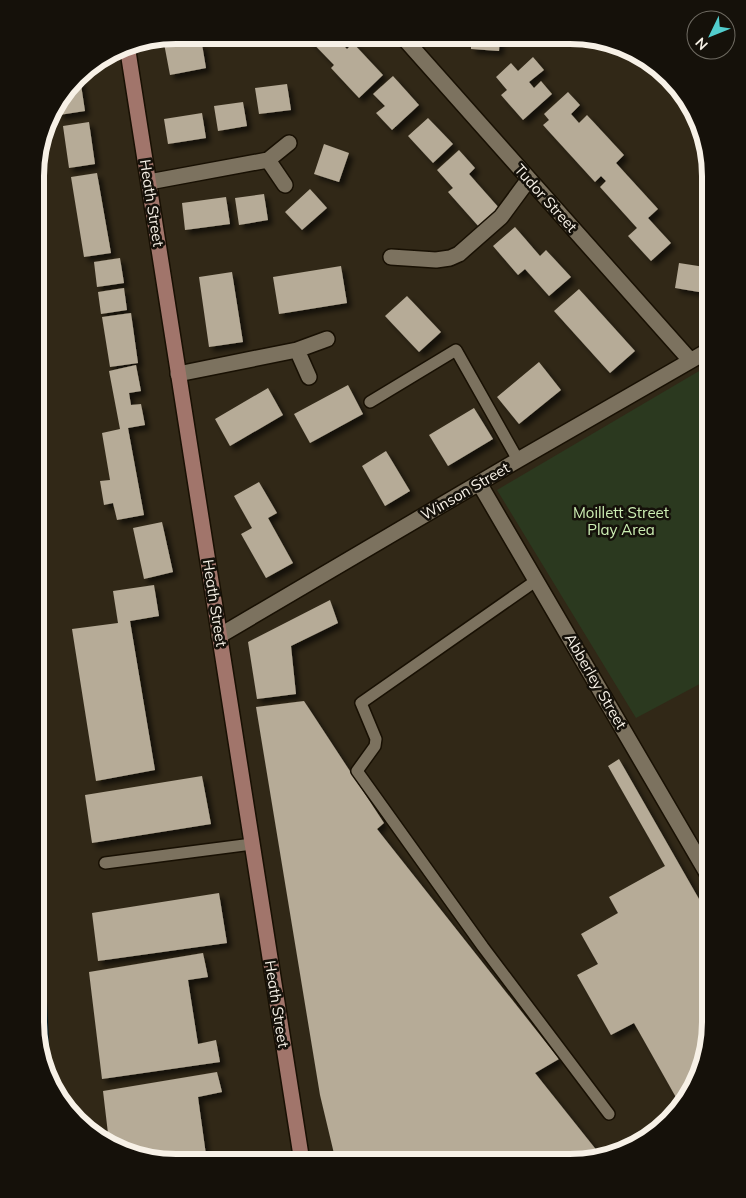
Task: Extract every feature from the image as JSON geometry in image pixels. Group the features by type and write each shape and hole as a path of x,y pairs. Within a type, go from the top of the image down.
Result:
{"main road":[{"name":"Heath Street","path":"128,53 301,1154"}],"street":[{"name":"Tudor Street","path":"409,44 690,360"},
{"path":"149,182 268,160 289,143"},
{"path":"268,160 284,185"},
{"path":"391,257 436,260 450,258 459,254 501,217 529,179"},
{"path":"178,374 296,350 327,339"},
{"path":"296,350 309,376"},
{"name":"Winson Street","path":"220,636 479,482 702,353"},
{"name":"Abberley Street","path":"479,482 702,853"}],"lane":[{"path":"370,402 456,350 518,460"},
{"path":"537,580 361,703 376,738 375,746 358,771 483,947 608,1114"},
{"path":"105,863 252,844"}],"green space":[{"name":"Moillett Street Play Area","path":"702,369 702,683 636,718 497,490"}],"building":[{"path":"164,44 202,44 206,68 170,75"},
{"path":"314,44 342,44 347,49 354,44 383,75 359,98 331,68 334,65"},
{"path":"471,44 500,44 499,51 471,49"},
{"path":"533,57 544,70 529,82 534,88 541,81 552,94 523,120 501,95 507,90 496,77 511,63 518,71"},
{"path":"393,76 419,105 392,130 376,113 385,106 373,94"},
{"path":"81,84 85,111 59,115 66,102"},
{"path":"287,84 291,110 259,114 255,88"},
{"path":"568,92 580,105 571,114 579,123 587,115 624,155 616,163 658,209 648,218 671,243 651,261 628,236 637,228 600,187 606,181 601,176 595,182 543,125 549,120 544,114"},
{"path":"243,102 247,126 218,131 214,106"},
{"path":"202,113 206,138 168,144 164,119"},
{"path":"428,118 453,144 433,163 408,136"},
{"path":"89,122 95,164 69,168 63,126"},
{"path":"324,144 349,153 339,182 314,174"},
{"path":"459,150 475,168 469,174 500,209 480,228 448,192 453,188 437,170"},
{"path":"97,173 111,253 84,257 71,177"},
{"path":"310,189 327,208 302,230 285,212"},
{"path":"264,194 268,220 239,225 235,198"},
{"path":"226,197 230,224 185,230 182,203"},
{"path":"515,227 540,256 546,250 571,277 549,296 525,269 518,275 493,246"},
{"path":"120,258 124,283 97,287 94,262"},
{"path":"679,263 702,267 702,292 675,288"},
{"path":"341,266 347,303 279,314 273,277"},
{"path":"232,272 243,342 209,347 199,277"},
{"path":"124,288 127,310 101,314 98,292"},
{"path":"579,289 635,351 610,373 554,311"},
{"path":"407,296 441,332 419,352 385,316"},
{"path":"131,313 138,363 110,367 102,317"},
{"path":"539,362 561,390 519,424 497,397"},
{"path":"136,365 141,391 129,393 131,405 141,404 145,425 128,428 144,515 117,520 113,503 104,505 100,481 110,480 102,433 120,429 109,371"},
{"path":"348,385 363,414 310,443 294,414"},
{"path":"268,388 283,415 230,446 215,419"},
{"path":"474,408 493,439 448,466 429,435"},
{"path":"386,451 410,491 385,506 362,466"},
{"path":"259,482 277,513 268,518 293,563 266,578 241,534 252,528 234,496"},
{"path":"162,522 173,572 144,579 133,528"},
{"path":"154,585 159,616 130,621 155,770 96,781 72,629 118,623 113,591"},
{"path":"330,600 338,623 291,646 296,694 257,699 248,642"},
{"path":"304,701 384,823 377,829 559,1059 535,1073 598,1152 571,1154 334,1154 320,1095 256,707"},
{"path":"619,759 702,904 702,1031 700,1048 689,1081 677,1100 634,1023 611,1035 577,975 598,964 581,934 618,913 609,897 665,866 608,766"},
{"path":"202,776 211,824 92,843 85,795"},
{"path":"219,893 227,943 98,961 92,913"},
{"path":"203,953 208,977 188,980 198,1044 216,1040 220,1062 102,1079 89,972"},
{"path":"217,1072 222,1092 198,1097 206,1154 158,1153 141,1150 110,1137 108,1136 103,1091"}],"waterway":[{"path":"44,1002 46,1049"}]}
